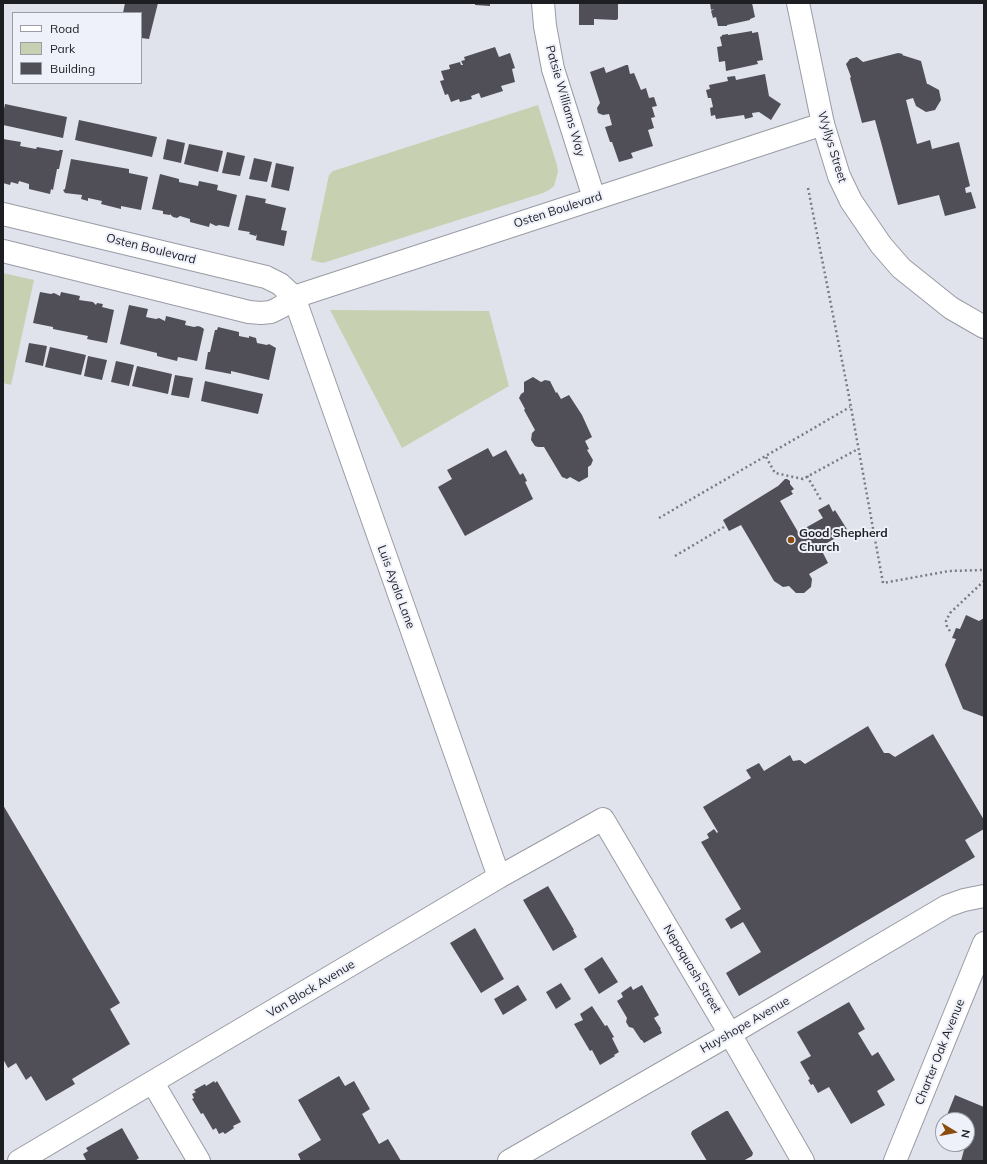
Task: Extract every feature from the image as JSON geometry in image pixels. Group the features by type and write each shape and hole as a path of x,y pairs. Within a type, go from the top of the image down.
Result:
{"street":[{"name":"Patsie Williams Way","path":"543,3 545,26 553,69 594,198"},
{"name":"Wyllys Street","path":"798,3 823,124 839,176 851,201 881,245 901,268 951,308 984,327"},
{"name":"Osten Boulevard","path":"3,251 249,312 271,312 281,308 294,297 823,124"},
{"name":"Osten Boulevard","path":"3,214 266,277 280,284 294,297"},
{"name":"Luis Ayala Lane","path":"294,297 499,877"},
{"name":"Van Block Avenue","path":"19,1161 499,877 603,819"},
{"name":"Nepaquash Street","path":"603,819 803,1161"},
{"name":"Huyshope Avenue","path":"509,1161 730,1034 947,906 964,900 984,896"},
{"name":"Charter Oak Avenue","path":"895,1161 984,943"},
{"path":"153,1083 199,1161"}],"path":[{"path":"808,188 883,583 949,571 984,570"},
{"path":"659,518 850,407"},
{"path":"766,457 776,473 803,479 858,449"},
{"path":"807,476 821,500"},
{"path":"675,556 724,527"},
{"path":"950,632 946,621 950,613 984,581"}],"green space":[{"path":"538,105 558,172 554,186 549,190 323,263 311,260 329,175 333,171"},
{"path":"3,273 34,280 11,385 3,383"},
{"path":"330,310 489,311 509,386 402,448"}],"building":[{"path":"125,3 158,3 149,39 142,38 142,12 123,12"},
{"path":"475,3 490,3 490,6 475,5"},
{"path":"579,3 618,3 618,19 594,19 594,25 579,25"},
{"path":"710,3 752,3 755,17 750,20 727,26 718,26 716,17 713,18 711,11 714,9 711,10"},
{"path":"752,31 752,33 758,32 763,60 757,61 758,64 726,71 725,61 719,62 717,47 722,46 720,37 722,35"},
{"path":"495,47 499,57 510,53 515,68 512,69 515,82 501,86 503,91 481,98 479,93 471,96 472,99 460,102 459,99 451,102 448,94 445,95 440,81 444,80 441,71 450,69 449,65 460,62 461,65 463,65 461,61 465,60 464,57"},
{"path":"898,53 921,61 927,84 939,90 941,100 935,110 926,112 916,106 913,98 906,100 917,144 930,140 932,149 959,142 970,186 965,188 966,193 971,192 976,208 945,216 939,195 898,205 875,120 862,123 850,78 851,77 846,64 850,59 857,57 863,62"},
{"path":"628,65 630,74 634,73 641,90 646,88 649,98 654,97 657,106 652,107 655,117 651,118 654,128 648,130 653,146 631,153 633,158 619,162 605,127 612,125 609,114 603,115 598,113 597,108 600,103 590,72 604,67 606,73"},
{"path":"765,74 769,96 781,104 771,120 759,112 752,113 753,117 745,119 744,115 716,119 715,115 711,116 710,108 713,107 711,98 708,98 706,90 710,89 709,85 728,81 727,77 735,76 736,80"},
{"path":"5,104 67,117 63,138 3,125"},
{"path":"79,120 157,137 152,157 75,140"},
{"path":"3,139 21,142 20,146 36,149 37,147 59,151 63,150 59,169 57,169 53,190 51,189 50,194 29,189 29,184 19,181 18,184 11,182 10,185 3,183"},
{"path":"167,139 185,143 181,163 163,159"},
{"path":"189,144 223,151 218,172 184,164"},
{"path":"227,152 245,156 240,176 222,173"},
{"path":"254,158 272,162 267,182 249,179"},
{"path":"71,159 129,169 129,173 148,177 141,210 121,206 121,209 101,204 102,201 88,198 88,201 81,199 82,195 65,193 63,190 65,189"},
{"path":"276,163 294,167 289,191 271,187"},
{"path":"160,174 179,179 179,182 198,186 199,181 218,185 217,190 237,195 229,227 219,225 216,226 210,223 209,227 190,222 190,219 180,216 177,218 173,217 170,214 163,214 163,211 152,209"},
{"path":"246,195 266,199 265,203 286,208 281,230 287,231 284,246 256,240 257,234 256,236 249,234 250,232 238,230"},
{"path":"40,292 51,294 54,293 60,296 61,292 80,296 79,300 93,302 96,305 97,303 103,304 102,307 114,310 107,343 87,339 88,336 53,329 53,327 33,323"},
{"path":"129,305 148,309 146,317 156,319 159,318 165,321 166,316 186,321 185,325 194,327 198,326 204,329 197,361 178,357 177,361 157,356 157,353 120,344"},
{"path":"218,327 239,332 239,336 256,338 257,343 269,344 276,348 269,380 231,371 231,374 205,369 208,352 210,352 215,330 217,330"},
{"path":"29,343 47,346 43,366 25,362"},
{"path":"50,347 86,355 81,375 45,367"},
{"path":"88,356 107,360 102,380 84,376"},
{"path":"116,361 134,365 129,386 111,382"},
{"path":"137,366 172,374 168,394 132,386"},
{"path":"175,375 193,378 189,398 171,395"},
{"path":"533,377 541,382 545,380 550,381 561,399 569,395 582,415 592,437 585,441 589,449 587,450 593,460 591,465 588,467 588,477 579,482 570,477 567,479 562,477 544,447 535,446 531,440 532,433 535,430 519,398 524,392 524,382"},
{"path":"205,381 263,394 258,414 201,401"},
{"path":"488,448 493,457 506,450 520,475 523,473 527,481 525,482 533,499 465,536 438,487 452,479 447,470"},
{"name":"Good Shepherd Church","path":"785,479 790,481 790,484 794,489 791,491 793,494 780,501 798,532 823,518 818,510 829,504 833,512 835,510 848,531 820,547 828,563 809,574 812,579 811,587 804,593 796,593 789,586 783,587 774,581 741,525 729,531 723,520 778,486"},
{"path":"966,615 979,621 984,618 984,717 963,709 945,665 956,639 952,638 956,628 960,629"},
{"path":"868,726 884,753 889,753 895,757 933,734 984,820 984,829 965,840 975,857 739,996 726,973 761,952 743,922 731,929 725,919 741,909 701,842 709,838 707,834 714,829 717,833 718,832 703,807 751,778 746,770 759,763 764,771 790,755 793,761 800,760 805,764"},
{"path":"3,805 120,1003 110,1009 130,1044 72,1079 75,1084 46,1101 31,1076 26,1080 16,1063 8,1068 3,1059"},
{"path":"548,886 577,937 553,951 523,900"},
{"path":"475,928 504,979 481,993 450,943"},
{"path":"602,957 618,982 599,994 584,969"},
{"path":"561,983 571,999 556,1009 546,992"},
{"path":"518,985 527,1000 503,1015 494,999"},
{"path":"642,985 659,1015 654,1018 662,1033 644,1043 633,1028 629,1027 626,1022 627,1018 617,1001 623,997 621,993 631,986 633,990"},
{"path":"849,1002 865,1029 858,1033 872,1056 878,1052 895,1080 877,1091 885,1105 851,1124 829,1087 818,1093 813,1084 811,1085 808,1080 810,1079 800,1062 811,1056 797,1032"},
{"path":"592,1006 605,1026 607,1025 614,1037 612,1038 619,1052 600,1065 592,1050 590,1051 574,1024 583,1020 580,1014"},
{"path":"339,1076 345,1086 354,1081 370,1109 362,1114 379,1144 388,1139 401,1161 301,1161 298,1154 321,1140 298,1100"},
{"path":"214,1081 215,1083 217,1081 241,1122 233,1126 234,1128 225,1134 223,1132 219,1134 216,1128 213,1130 203,1113 201,1114 192,1099 194,1098 192,1094 196,1092 194,1090 205,1084 206,1086"},
{"path":"955,1095 984,1107 984,1161 961,1161 963,1152 975,1152 975,1112 948,1112"},
{"path":"728,1111 753,1153 752,1156 743,1161 707,1161 691,1134 692,1131"},
{"path":"122,1128 139,1158 135,1161 84,1161 86,1160 83,1154 88,1151 86,1148"}],"place":[{"name":"Good Shepherd Church","path":"791,540"}]}
